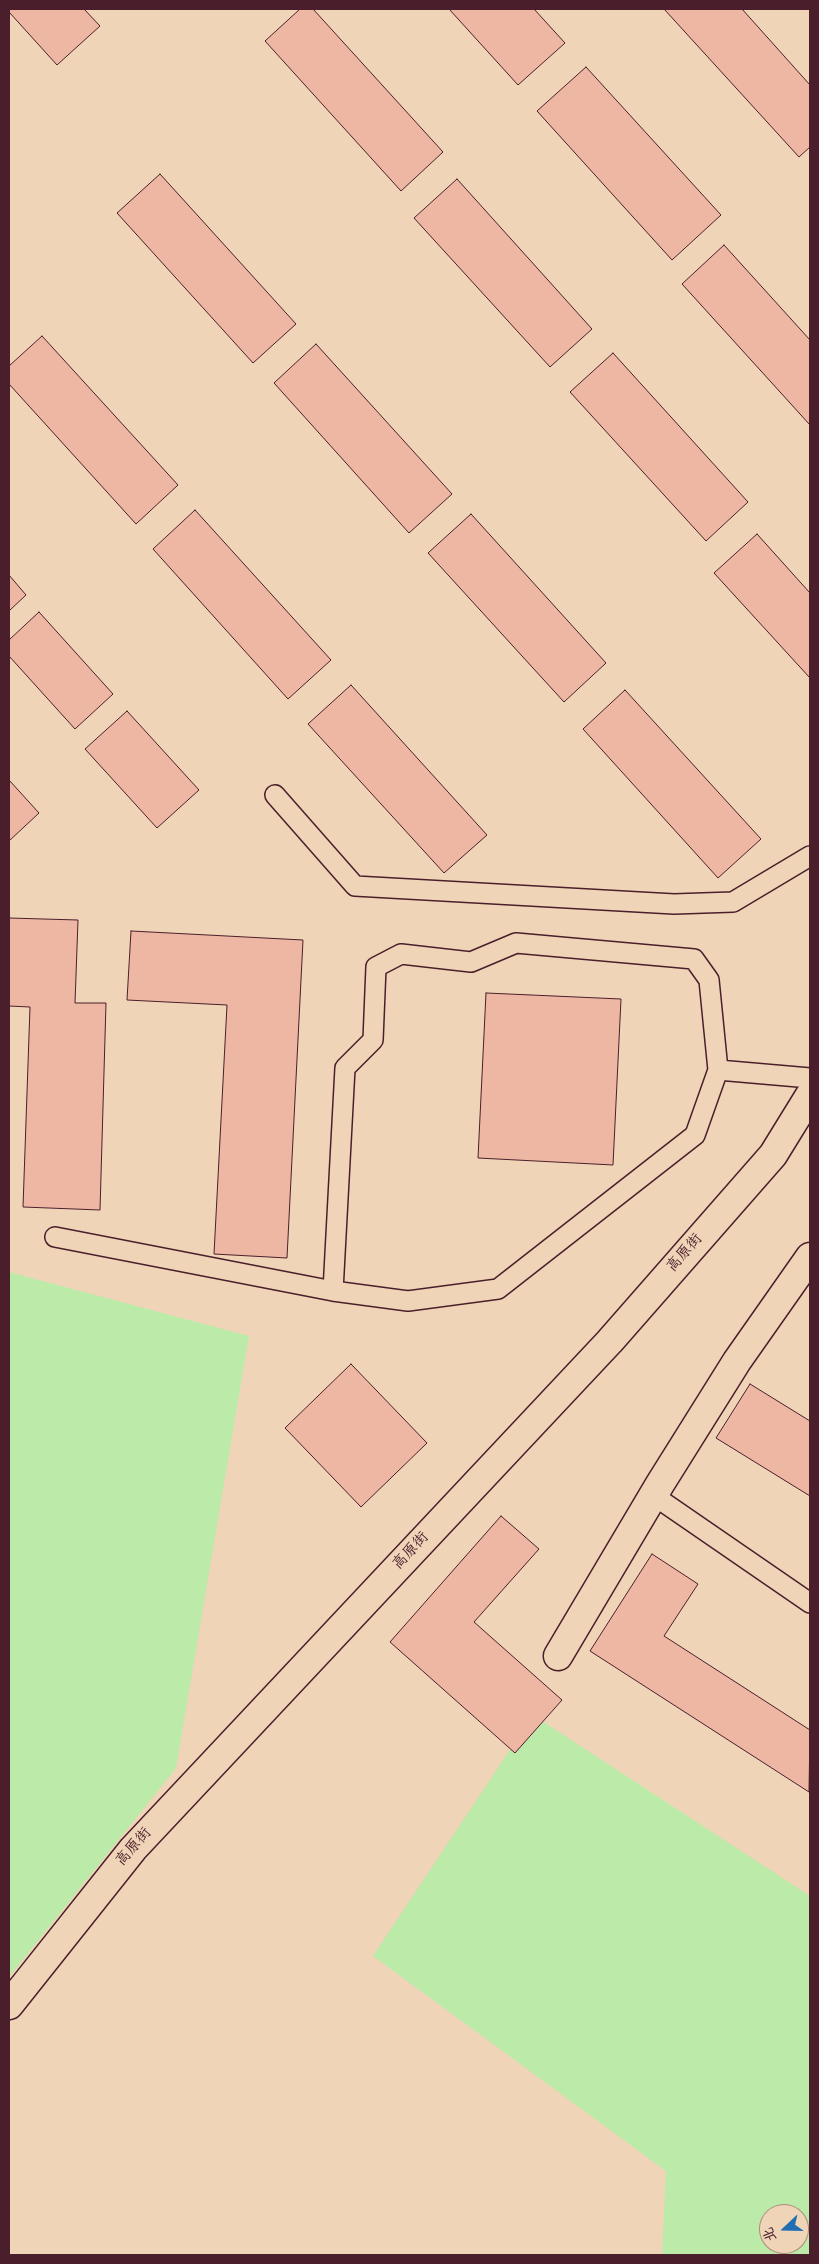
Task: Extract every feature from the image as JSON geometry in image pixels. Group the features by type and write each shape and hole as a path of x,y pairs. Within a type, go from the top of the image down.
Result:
{"street":[{"name":"高原街","path":"9,2005 132,1849 623,1326 773,1154 810,1095"},
{"path":"558,1656 653,1495 737,1361 810,1257"}],"lane":[{"path":"275,795 355,886 674,904 733,902 810,856"},
{"path":"55,1237 333,1290 408,1301 498,1289 695,1135 718,1070 709,980 694,959 516,943 471,962 400,954 376,967 373,1040 345,1068 333,1290"},
{"path":"718,1070 810,1078"},
{"path":"653,1495 810,1603"}],"green space":[{"path":"9,1272 249,1336 176,1768 9,1977"},
{"path":"533,1715 810,1896 810,2255 662,2255 666,2171 373,1956"}],"building":[{"path":"9,9 84,9 100,26 57,65 9,12"},
{"path":"300,9 313,9 443,152 401,191 265,41"},
{"path":"449,9 534,9 565,43 518,85"},
{"path":"664,9 742,9 810,85 810,147 799,157"},
{"path":"586,67 721,215 672,260 537,111"},
{"path":"160,174 296,324 253,363 117,213"},
{"path":"457,179 592,329 550,367 414,218"},
{"path":"724,245 810,340 810,425 682,284"},
{"path":"42,336 178,485 136,524 9,384 9,366"},
{"path":"316,344 452,494 409,533 274,383"},
{"path":"613,353 748,502 706,541 570,392"},
{"path":"195,510 331,660 288,699 153,549"},
{"path":"471,514 606,663 564,702 428,553"},
{"path":"757,534 810,593 810,678 714,573"},
{"path":"9,575 26,595 9,611"},
{"path":"39,612 113,694 75,729 9,656 9,640"},
{"path":"351,685 487,835 444,873 308,724"},
{"path":"625,690 761,839 718,878 583,729"},
{"path":"127,711 199,790 157,828 85,749"},
{"path":"9,780 39,813 9,841"},
{"path":"9,918 78,920 75,1003 106,1003 100,1210 23,1207 30,1007 9,1006"},
{"path":"131,931 303,940 287,1258 214,1254 227,1005 127,1000"},
{"path":"486,993 621,999 613,1165 478,1158"},
{"path":"351,1364 427,1443 361,1507 285,1428"},
{"path":"750,1384 810,1421 810,1496 716,1438"},
{"path":"501,1516 539,1549 474,1622 562,1700 515,1753 390,1642"},
{"path":"652,1554 698,1584 664,1636 810,1730 809,1792 590,1651"}]}
